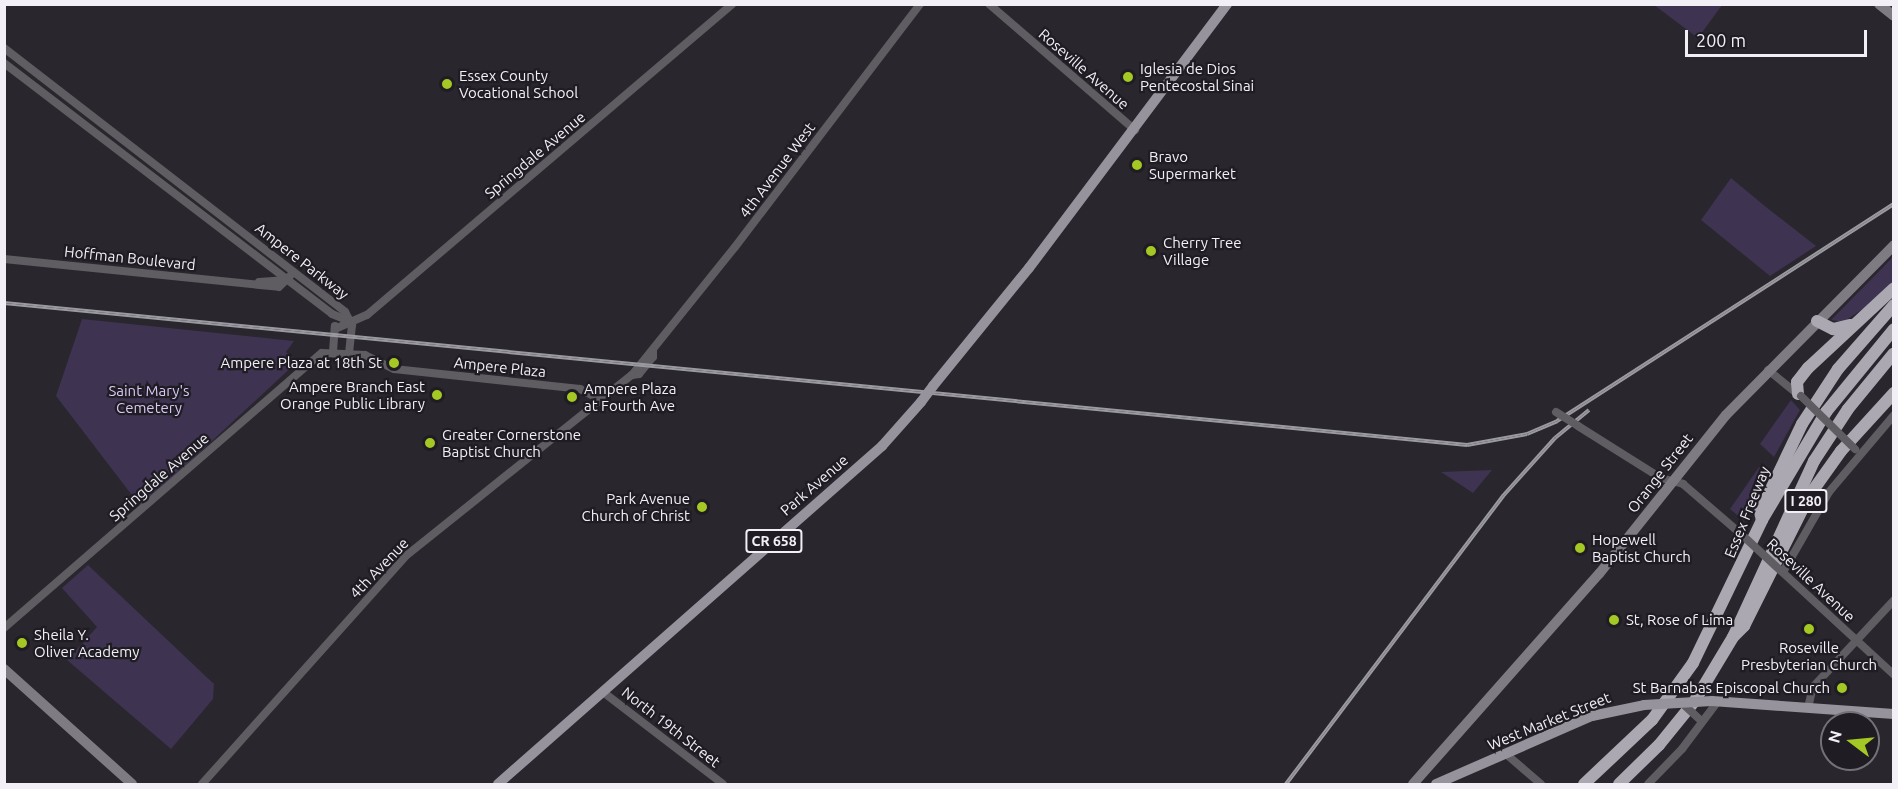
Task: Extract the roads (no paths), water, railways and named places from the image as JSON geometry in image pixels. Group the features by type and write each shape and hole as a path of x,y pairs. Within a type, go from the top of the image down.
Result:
{"highway":[{"path":"1800,395 1797,382 1804,372 1893,288"},
{"name":"Essex Freeway","path":"1584,784 1644,728 1681,681 1714,625 1762,520 1760,512 1816,399 1893,305"},
{"path":"1817,321 1836,329 1857,321"},
{"path":"1762,520 1826,412 1893,329"},
{"path":"1733,637 1771,548 1814,461 1848,409 1893,353"},
{"name":"I 280","path":"1618,784 1681,720 1733,637 1744,626 1788,533 1814,487 1893,393"}],"main road":[{"name":"Park Avenue","path":"498,784 886,442 921,402 1016,278 1023,264 1200,45 1204,34 1227,4"},
{"path":"1879,4 1893,16"},
{"name":"Orange Street","path":"1413,784 1599,573 1718,424 1768,370 1893,245"},
{"path":"4,669 132,784"},
{"name":"West Market Street","path":"1436,784 1599,714 1644,705 1715,701 1893,714"}],"street":[{"name":"Springdale Avenue","path":"335,329 379,305 733,4"},
{"name":"4th Avenue West","path":"653,351 920,4"},
{"name":"Roseville Avenue","path":"988,4 1132,128"},
{"name":"Ampere Parkway","path":"4,48 294,271 345,312 351,321"},
{"name":"Ampere Parkway","path":"4,63 332,314 351,321"},
{"name":"Hoffman Boulevard","path":"4,259 279,287 287,280"},
{"path":"287,280 294,271"},
{"path":"332,314 335,329 333,352"},
{"path":"349,353 351,321"},
{"name":"4th Avenue","path":"202,784 407,555 632,375 653,351"},
{"name":"Springdale Avenue","path":"4,628 316,356 333,352 349,353"},
{"name":"Ampere Plaza","path":"349,353 372,357 394,369 580,389 601,400"},
{"path":"1768,370 1800,395 1857,451"},
{"name":"Roseville Avenue","path":"1556,412 1672,482 1683,484 1782,571 1893,675"},
{"path":"1782,571 1818,508 1857,451 1893,415"},
{"path":"1808,708 1813,687 1893,600"},
{"name":"North 19th Street","path":"603,692 723,784"},
{"path":"1648,784 1698,730 1715,701"},
{"path":"1682,703 1699,719 1698,730"},
{"path":"1506,754 1540,784"},
{"path":"1655,778 1663,784"}],"railway":[{"path":"4,303 1467,445 1527,434 1557,421 1894,204"},
{"path":"1286,784 1503,496 1555,438 1589,410"}],"place":[{"name":"Iglesia de Dios Pentecostal Sinai","path":"1128,77"},
{"name":"Essex County Vocational School","path":"447,84"},
{"name":"Bravo Supermarket","path":"1137,165"},
{"name":"Cherry Tree Village","path":"1151,251"},
{"name":"Ampere Plaza at 18th St","path":"394,363"},
{"name":"Ampere Branch East Orange Public Library","path":"437,395"},
{"name":"Ampere Plaza at Fourth Ave","path":"572,397"},
{"name":"Greater Cornerstone Baptist Church","path":"430,443"},
{"name":"Park Avenue Church of Christ","path":"702,507"},
{"name":"Hopewell Baptist Church","path":"1580,548"},
{"name":"St, Rose of Lima","path":"1614,620"},
{"name":"Roseville Presbyterian Church","path":"1809,629"},
{"name":"Sheila Y. Oliver Academy","path":"22,643"},
{"name":"St Barnabas Episcopal Church","path":"1842,688"}],"park label":[{"name":"Saint Mary's Cemetery","path":"149,398"}]}
